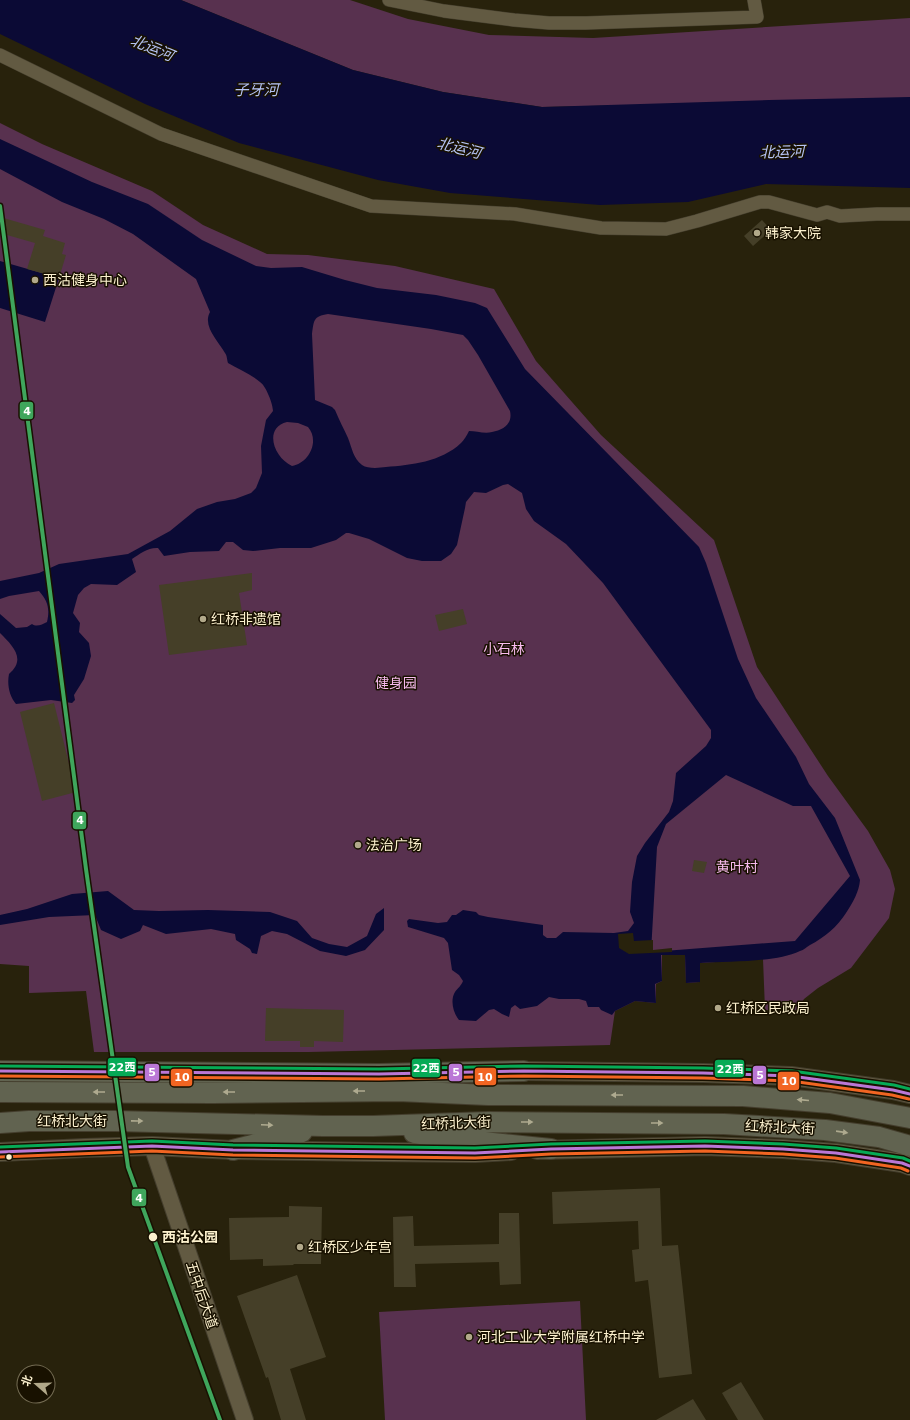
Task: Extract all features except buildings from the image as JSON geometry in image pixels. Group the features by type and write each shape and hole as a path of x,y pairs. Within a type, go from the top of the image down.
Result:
{"main road":[{"path":"0,1071 379,1074 524,1071 703,1073 791,1076 893,1090 910,1094"},
{"path":"398,1091 488,1080 524,1071"},
{"name":"红桥北大街","path":"0,1092 398,1091 488,1095 743,1096 830,1102 910,1118"},
{"name":"红桥北大街","path":"0,1123 29,1121 115,1121 323,1126 373,1126 488,1122 731,1124 824,1130 878,1137 910,1146"},
{"path":"233,1150 323,1126"},
{"path":"373,1126 444,1138 551,1149"},
{"path":"0,1152 152,1146 233,1150 475,1153 551,1149 705,1146 836,1153 902,1163 910,1166"}],"street":[{"path":"389,0 444,11 549,23 757,17 754,0"},
{"path":"0,55 161,134 371,206 515,214 601,228 666,229 760,202 769,202 817,215 827,212 840,216 910,214"},
{"name":"五中后大道","path":"152,1146 245,1420"}],"green space":[{"path":"181,0 350,0 408,19 489,35 593,38 910,18 910,99 542,107 443,92 353,70"},
{"path":"0,123 42,144 152,191 203,225 267,254 308,255 395,266 494,289 536,361 601,435 714,540 757,667 828,776 868,831 890,870 895,889 889,918 851,968 818,988 804,999 797,1010 765,1010 763,959 700,963 700,982 686,983 685,955 662,955 662,981 656,984 656,1003 635,1001 615,1011 610,1045 309,1052 94,1052 86,991 29,993 29,966 0,964"},
{"path":"580,1301 586,1420 385,1420 379,1312"}],"water":[{"name":"子牙河","path":"0,0 181,0 353,70 443,92 542,107 910,97 910,188 766,184 688,202 600,205 450,193 378,180 239,143 145,104 0,34"},
{"path":"0,139 92,182 148,204 202,240 256,266 271,268 302,267 377,288 436,295 475,303 487,308 525,369 699,547 706,563 738,659 756,698 796,757 809,784 835,818 860,880 855,897 839,923 821,939 803,950 789,955 765,960 700,963 700,982 686,983 685,955 661,955 662,981 655,984 656,1003 635,1001 615,1011 612,1015 601,1010 599,1007 588,1007 586,1001 579,999 559,999 549,997 537,1006 520,1009 515,1005 511,1008 509,1017 494,1009 489,1010 476,1021 459,1020 452,1003 453,995 463,981 459,975 452,970 448,943 444,938 408,927 407,921 409,919 438,923 447,922 452,915 456,915 463,910 476,912 479,915 488,917 543,925 543,935 547,938 556,938 563,932 614,933 628,931 634,923 630,912 632,882 637,856 669,812 673,801 676,773 706,746 711,738 711,730 603,583 566,544 534,521 526,509 522,493 508,484 486,493 474,492 466,502 457,545 451,554 441,561 422,561 407,558 369,539 349,533 346,533 336,540 311,548 280,548 253,551 243,550 233,542 226,542 219,551 190,552 164,556 158,548 155,548 141,553 132,559 136,572 117,585 91,584 84,588 78,595 73,613 80,623 79,632 89,643 91,656 84,679 74,695 75,700 72,703 51,700 16,704 10,694 8,682 9,674 17,663 16,652 0,633 0,614 16,628 27,627 32,624 39,625 47,622 48,609 44,598 39,591 0,599 0,581 39,573 59,564 128,554 170,531 197,509 217,502 235,499 251,493 256,488 262,473 261,446 266,420 273,411 269,395 265,387 253,376 228,363 226,354 212,334 208,323 210,312 196,279 133,234 104,219 62,202 0,169","holes":["328,314 463,335 478,355 510,411 511,416 509,423 500,430 489,433 469,431 462,442 453,449 435,458 415,464 377,468 362,465 355,456 335,410 332,407 315,400 312,334 315,320 319,316","287,422 298,423 308,427 311,433 313,439 311,451 308,456 298,464 292,466 280,457 276,450 273,436 275,430 280,425","726,775 793,806 811,806 850,876 795,941 651,952 657,847 666,824"]},
{"path":"0,261 59,278 45,322 0,308"},
{"path":"108,891 134,910 270,912 297,921 312,938 329,944 347,947 367,936 376,914 384,908 384,930 365,950 346,956 320,951 287,934 272,931 261,936 257,954 252,953 250,949 236,940 235,934 211,929 166,934 143,925 140,931 121,939 101,930 95,915 49,917 0,925 0,915 27,909 72,894"}],"pier":[{"path":"633,933 634,941 653,940 653,950 672,948 672,952 629,954 619,948 618,934"}],"transit line":[{"name":"4","path":"0,206 86,869 128,1167 220,1420"},
{"name":"22西","path":"0,1066 379,1069 524,1066 703,1068 792,1071 894,1085 910,1089"},
{"name":"5","path":"0,1071 379,1074 524,1071 703,1073 791,1076 893,1090 910,1094"},
{"name":"10","path":"0,1076 379,1079 524,1076 703,1078 791,1081 892,1095 909,1099"},
{"name":"22西","path":"0,1147 152,1141 233,1145 475,1148 551,1144 705,1141 836,1148 903,1158 910,1161"},
{"name":"5","path":"0,1152 152,1146 233,1150 475,1153 551,1149 705,1146 836,1153 902,1163 910,1166"},
{"name":"10","path":"0,1157 152,1151 233,1155 475,1158 551,1154 705,1151 835,1158 901,1168 908,1171"}],"place":[{"name":"韩家大院","path":"757,233"},
{"name":"西沽健身中心","path":"35,280"},
{"name":"红桥非遗馆","path":"203,619"},
{"name":"法治广场","path":"358,845"},
{"name":"红桥区民政局","path":"718,1008"},
{"name":"西沽公园","path":"153,1237"},
{"name":"红桥区少年宫","path":"300,1247"},
{"name":"河北工业大学附属红桥中学","path":"469,1337"}],"water label":[{"name":"北运河","path":"152,48"},
{"name":"北运河","path":"459,148"},
{"name":"北运河","path":"782,152"}],"park label":[{"name":"小石林","path":"504,649"},
{"name":"健身园","path":"396,683"},
{"name":"黄叶村","path":"737,867"}]}
